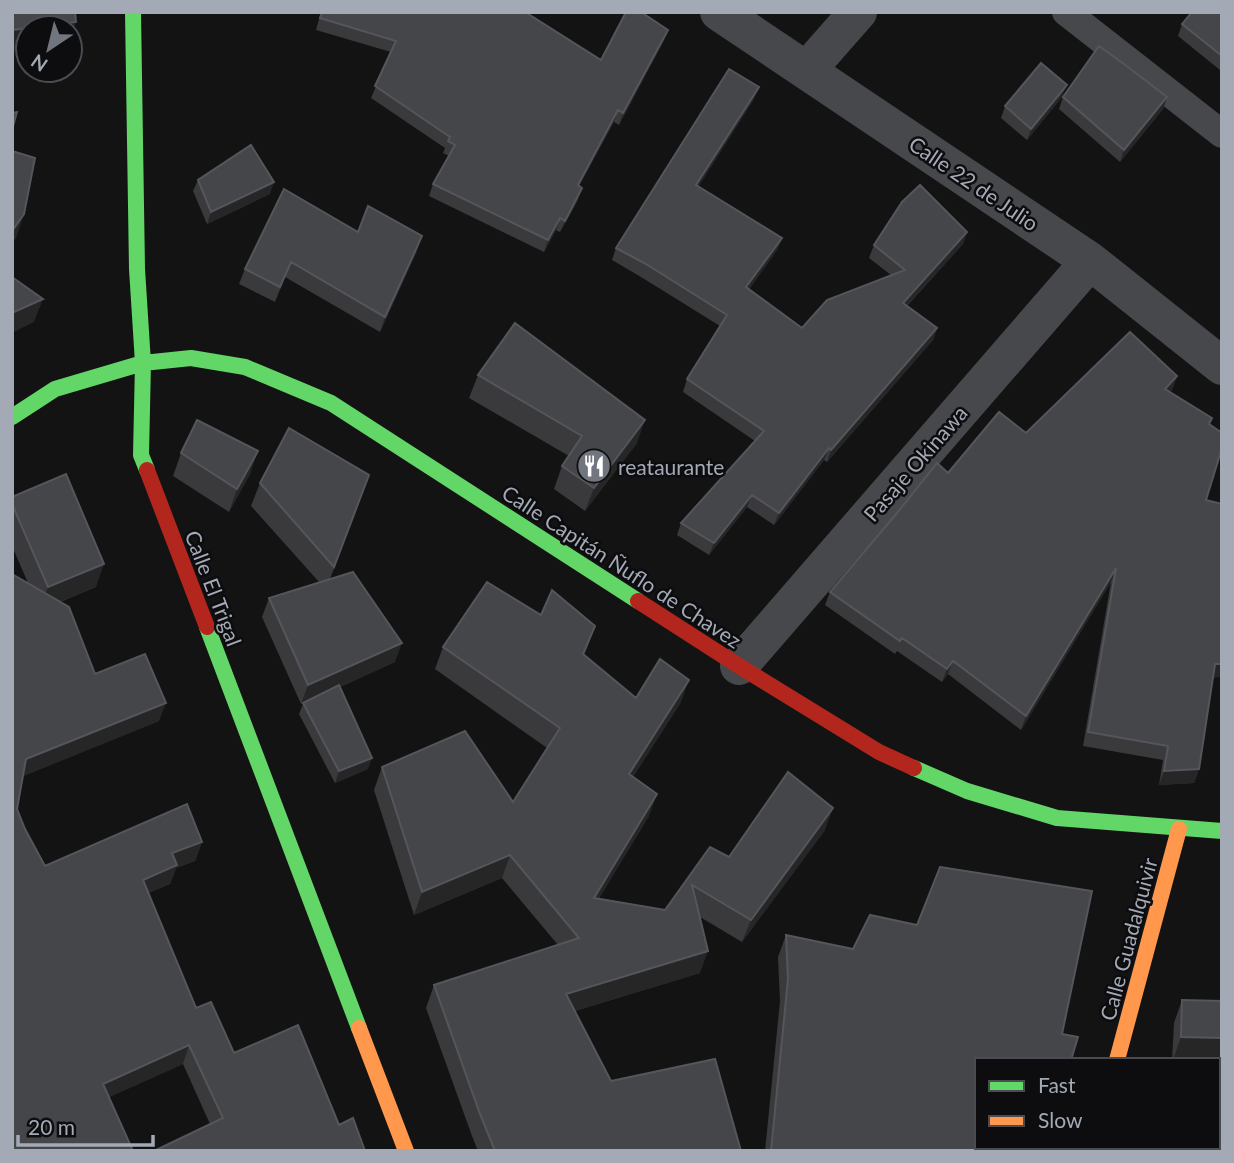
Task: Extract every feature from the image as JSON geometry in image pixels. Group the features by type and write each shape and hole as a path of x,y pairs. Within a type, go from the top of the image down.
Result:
{"street":[{"name":"Calle El Trigal","path":"134,12 137,269 143,363 141,455 406,1151"},
{"name":"Calle 22 de Julio","path":"719,12 1090,261 1222,366"},
{"path":"807,70 858,12"},
{"name":"Pasaje Okinawa","path":"739,666 1090,261"},
{"name":"Calle Capitán Ñuflo de Chavez","path":"12,417 55,389 143,363 191,358 245,367 331,403 739,666 879,752 967,790 1056,818 1222,831"},
{"name":"Calle Guadalquivir","path":"1118,1058 1179,829"}],"lane":[{"path":"1066,12 1222,134"}],"building":[{"path":"12,12 75,12 14,14 12,30"},
{"path":"322,12 525,12 601,60 626,12 641,12 668,30 623,113 618,110 578,185 582,188 565,221 560,218 548,240 433,184 455,145 448,141 450,137 375,86 396,41 320,18"},
{"path":"1192,12 1222,12 1222,56 1182,24"},
{"path":"1099,46 1167,97 1124,150 1063,97"},
{"path":"1041,63 1067,85 1031,129 1005,106"},
{"path":"729,69 759,87 696,185 782,238 746,287 802,328 827,300 905,270 874,245 902,202 920,185 967,232 903,303 937,328 831,450 829,448 779,513 752,495 714,543 681,523 764,431 687,379 727,315 616,248"},
{"path":"17,112 12,130 12,113"},
{"path":"251,145 274,182 211,212 198,180"},
{"path":"12,151 35,158 24,214 12,231"},
{"path":"284,189 358,232 368,206 422,236 385,317 291,262 280,287 245,269"},
{"path":"12,277 43,299 12,313"},
{"path":"515,323 645,420 594,488 562,466 582,436 478,375"},
{"path":"1130,332 1177,376 1165,389 1212,418 1209,424 1222,433 1222,448 1206,500 1222,504 1222,664 1215,664 1199,769 1164,771 1168,746 1088,732 1116,568 1026,716 953,661 947,669 902,638 900,641 830,592 937,463 948,473 999,412 1026,433"},
{"path":"197,420 258,451 237,489 181,453"},
{"path":"289,428 369,475 334,567 260,483"},
{"path":"66,474 104,564 48,587 12,504 12,497"},
{"path":"353,572 402,643 308,685 269,598"},
{"path":"12,574 69,607 95,674 145,654 166,703 26,759 17,809 45,866 187,804 202,842 172,853 177,865 143,880 196,1008 211,1002 234,1053 298,1025 339,1125 353,1118 365,1151 154,1151 223,1118 189,1045 103,1084 133,1151 12,1151"},
{"path":"487,582 541,615 552,590 595,626 583,654 636,698 660,659 689,680 629,774 657,794 594,898 665,910 710,847 729,857 788,772 833,808 751,920 692,885 708,951 566,994 611,1081 715,1059 741,1151 495,1151 434,985 579,938 510,855 422,892 382,767 465,731 513,802 560,728 443,647"},
{"path":"339,685 372,758 339,771 303,703"},
{"path":"940,867 1092,891 1062,1034 1078,1037 1072,1058 975,1058 975,1149 1041,1151 771,1151 788,979 786,935 853,949 870,915 917,925"},
{"path":"1182,1000 1222,1001 1222,1038 1181,1037"},
{"path":"1222,1123 1222,1151 1160,1151 1220,1149"}],"traffic: fast":[{"path":"133,12 137,269 143,363 141,455 147,470"},
{"path":"12,417 55,389 143,363 191,358 245,367 331,403 638,601"},
{"path":"207,627 359,1028"},
{"path":"914,768 967,791 1057,818 1222,831"}],"traffic: slow":[{"path":"1118,1058 1179,829"},
{"path":"359,1028 406,1151"}],"traffic: jam":[{"path":"147,470 207,627"},
{"path":"638,601 879,752 914,768"}],"place":[{"name":"reataurante","path":"594,466"}]}
